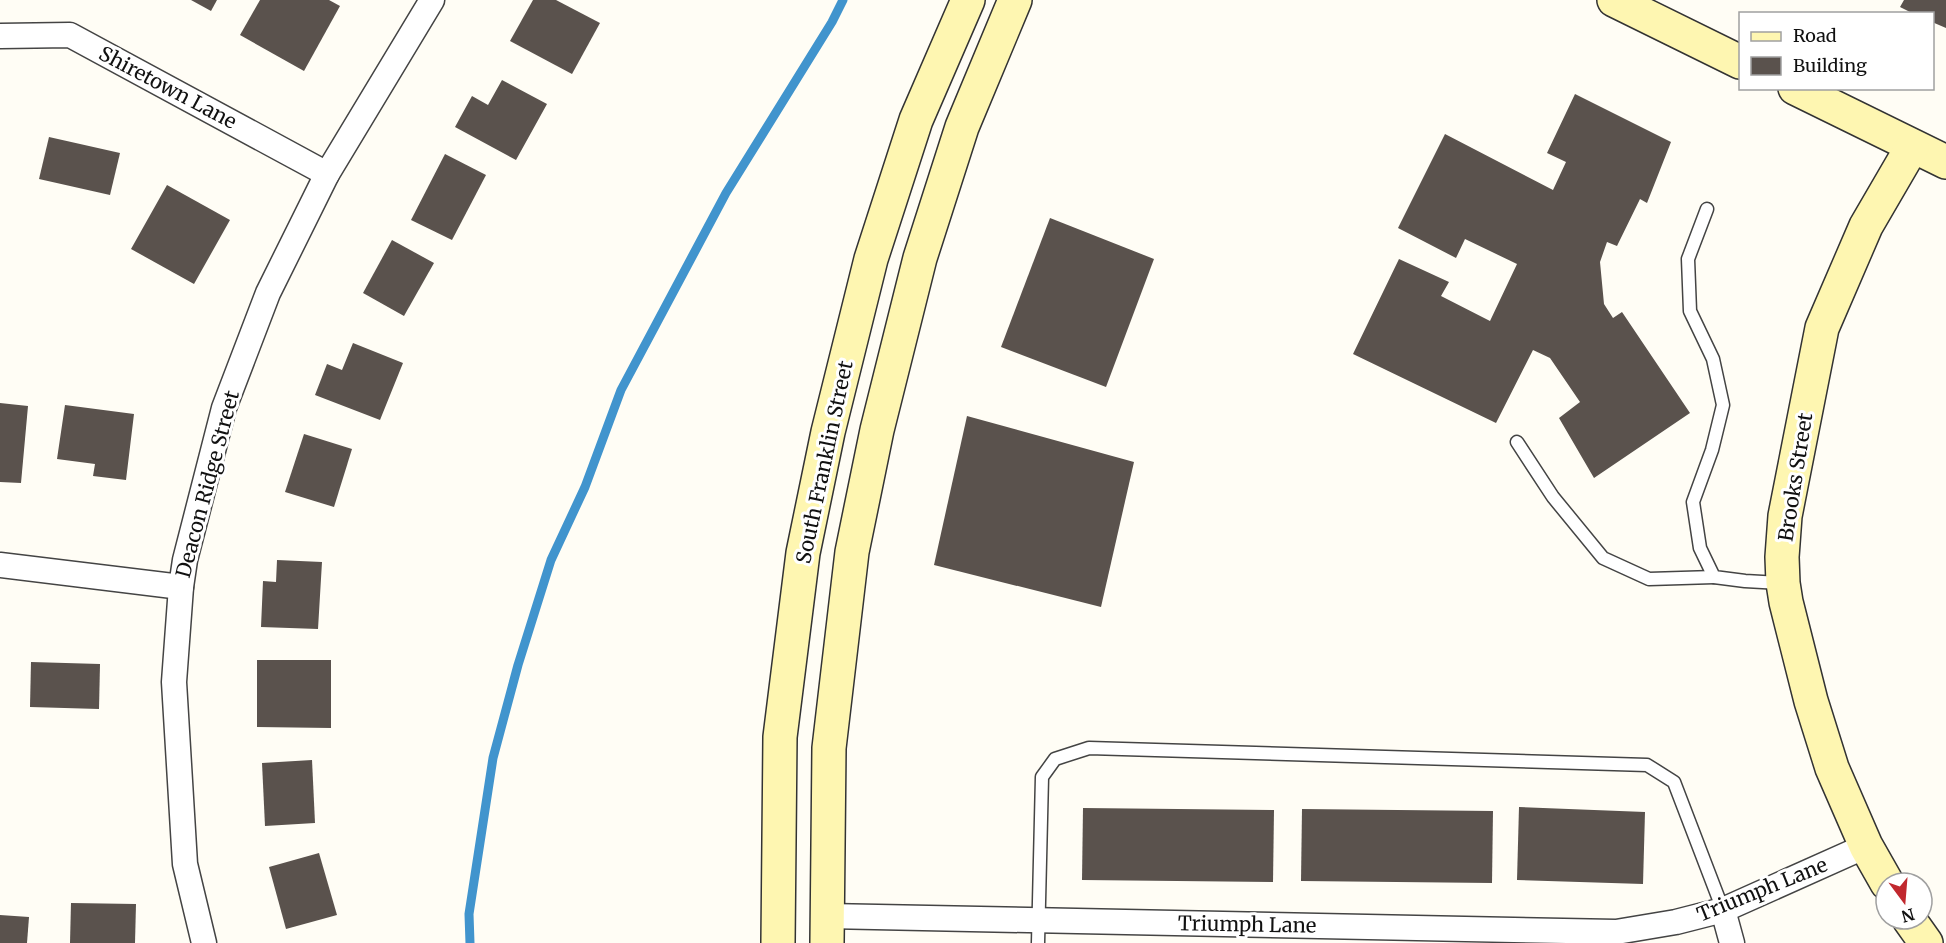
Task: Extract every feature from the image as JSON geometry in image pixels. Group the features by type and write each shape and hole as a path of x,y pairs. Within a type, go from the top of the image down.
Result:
{"street":[{"name":"Deacon Ridge Street","path":"204,943 185,864 174,682 185,560 224,408 268,293 327,174 432,0"},
{"name":"South Franklin Street","path":"778,943 780,737 803,553 828,432 871,260 916,120 968,0"},
{"path":"827,930 829,748 852,552 877,430 920,258 962,127 1015,0"},
{"path":"1614,0 1739,62"},
{"name":"Shiretown Lane","path":"0,36 70,34 327,174"},
{"path":"1799,90 1946,162"},
{"name":"Brooks Street","path":"1880,871 1866,846 1832,768 1811,701 1783,583 1785,516 1822,328 1866,226 1912,147"},
{"path":"0,565 181,587"},
{"name":"Triumph Lane","path":"827,930 927,919 1039,919 1616,932 1676,922 1723,910 1866,846"},
{"path":"1723,910 1732,943"}],"lane":[{"path":"1707,209 1688,260 1690,311 1713,359 1723,405 1712,450 1694,502 1700,548 1714,577"},
{"path":"1517,442 1553,497 1603,558 1649,579 1714,577 1783,583"},
{"path":"1038,943 1042,777 1055,759 1089,748 1647,765 1674,782 1723,910"}],"building":[{"path":"191,0 217,0 211,11"},
{"path":"260,0 329,0 340,6 304,71 240,35"},
{"path":"533,0 556,0 600,23 572,74 510,41"},
{"path":"1904,0 1946,0 1946,28 1934,23 1934,12 1910,12 1900,7"},
{"path":"502,80 547,104 516,160 455,127 472,96 488,105"},
{"path":"1575,94 1671,142 1647,203 1640,199 1617,246 1607,242 1600,262 1604,304 1613,318 1622,312 1690,413 1594,478 1559,418 1580,402 1550,358 1533,350 1496,423 1353,354 1399,259 1449,282 1441,296 1490,321 1517,264 1465,239 1456,258 1398,228 1445,134 1553,190 1566,162 1547,153"},
{"path":"49,137 120,153 110,195 39,179"},
{"path":"445,154 486,175 452,240 411,220"},
{"path":"167,185 230,220 194,284 131,249"},
{"path":"1050,218 1154,259 1106,387 1001,347"},
{"path":"392,240 434,263 404,316 363,293"},
{"path":"353,343 403,363 380,420 315,395 327,364 342,370"},
{"path":"0,403 28,406 21,483 0,482"},
{"path":"65,405 134,414 126,480 93,476 95,464 57,459"},
{"path":"967,416 1134,462 1101,607 934,565"},
{"path":"304,434 352,449 334,507 285,492"},
{"path":"277,560 322,562 318,629 261,627 263,581 276,582"},
{"path":"257,660 331,660 331,728 257,727"},
{"path":"31,662 100,664 99,709 30,707"},
{"path":"312,760 315,823 265,826 262,763"},
{"path":"1519,807 1645,812 1643,884 1517,880"},
{"path":"1083,808 1274,810 1273,882 1082,880"},
{"path":"1302,809 1493,811 1492,883 1301,881"},
{"path":"319,853 337,915 286,929 269,867"},
{"path":"71,903 136,904 135,943 70,943"},
{"path":"0,915 29,917 27,943 0,943"}],"waterway":[{"path":"470,943 469,914 493,758 518,665 551,560 585,487 621,390 726,193 832,22 843,0"}]}
